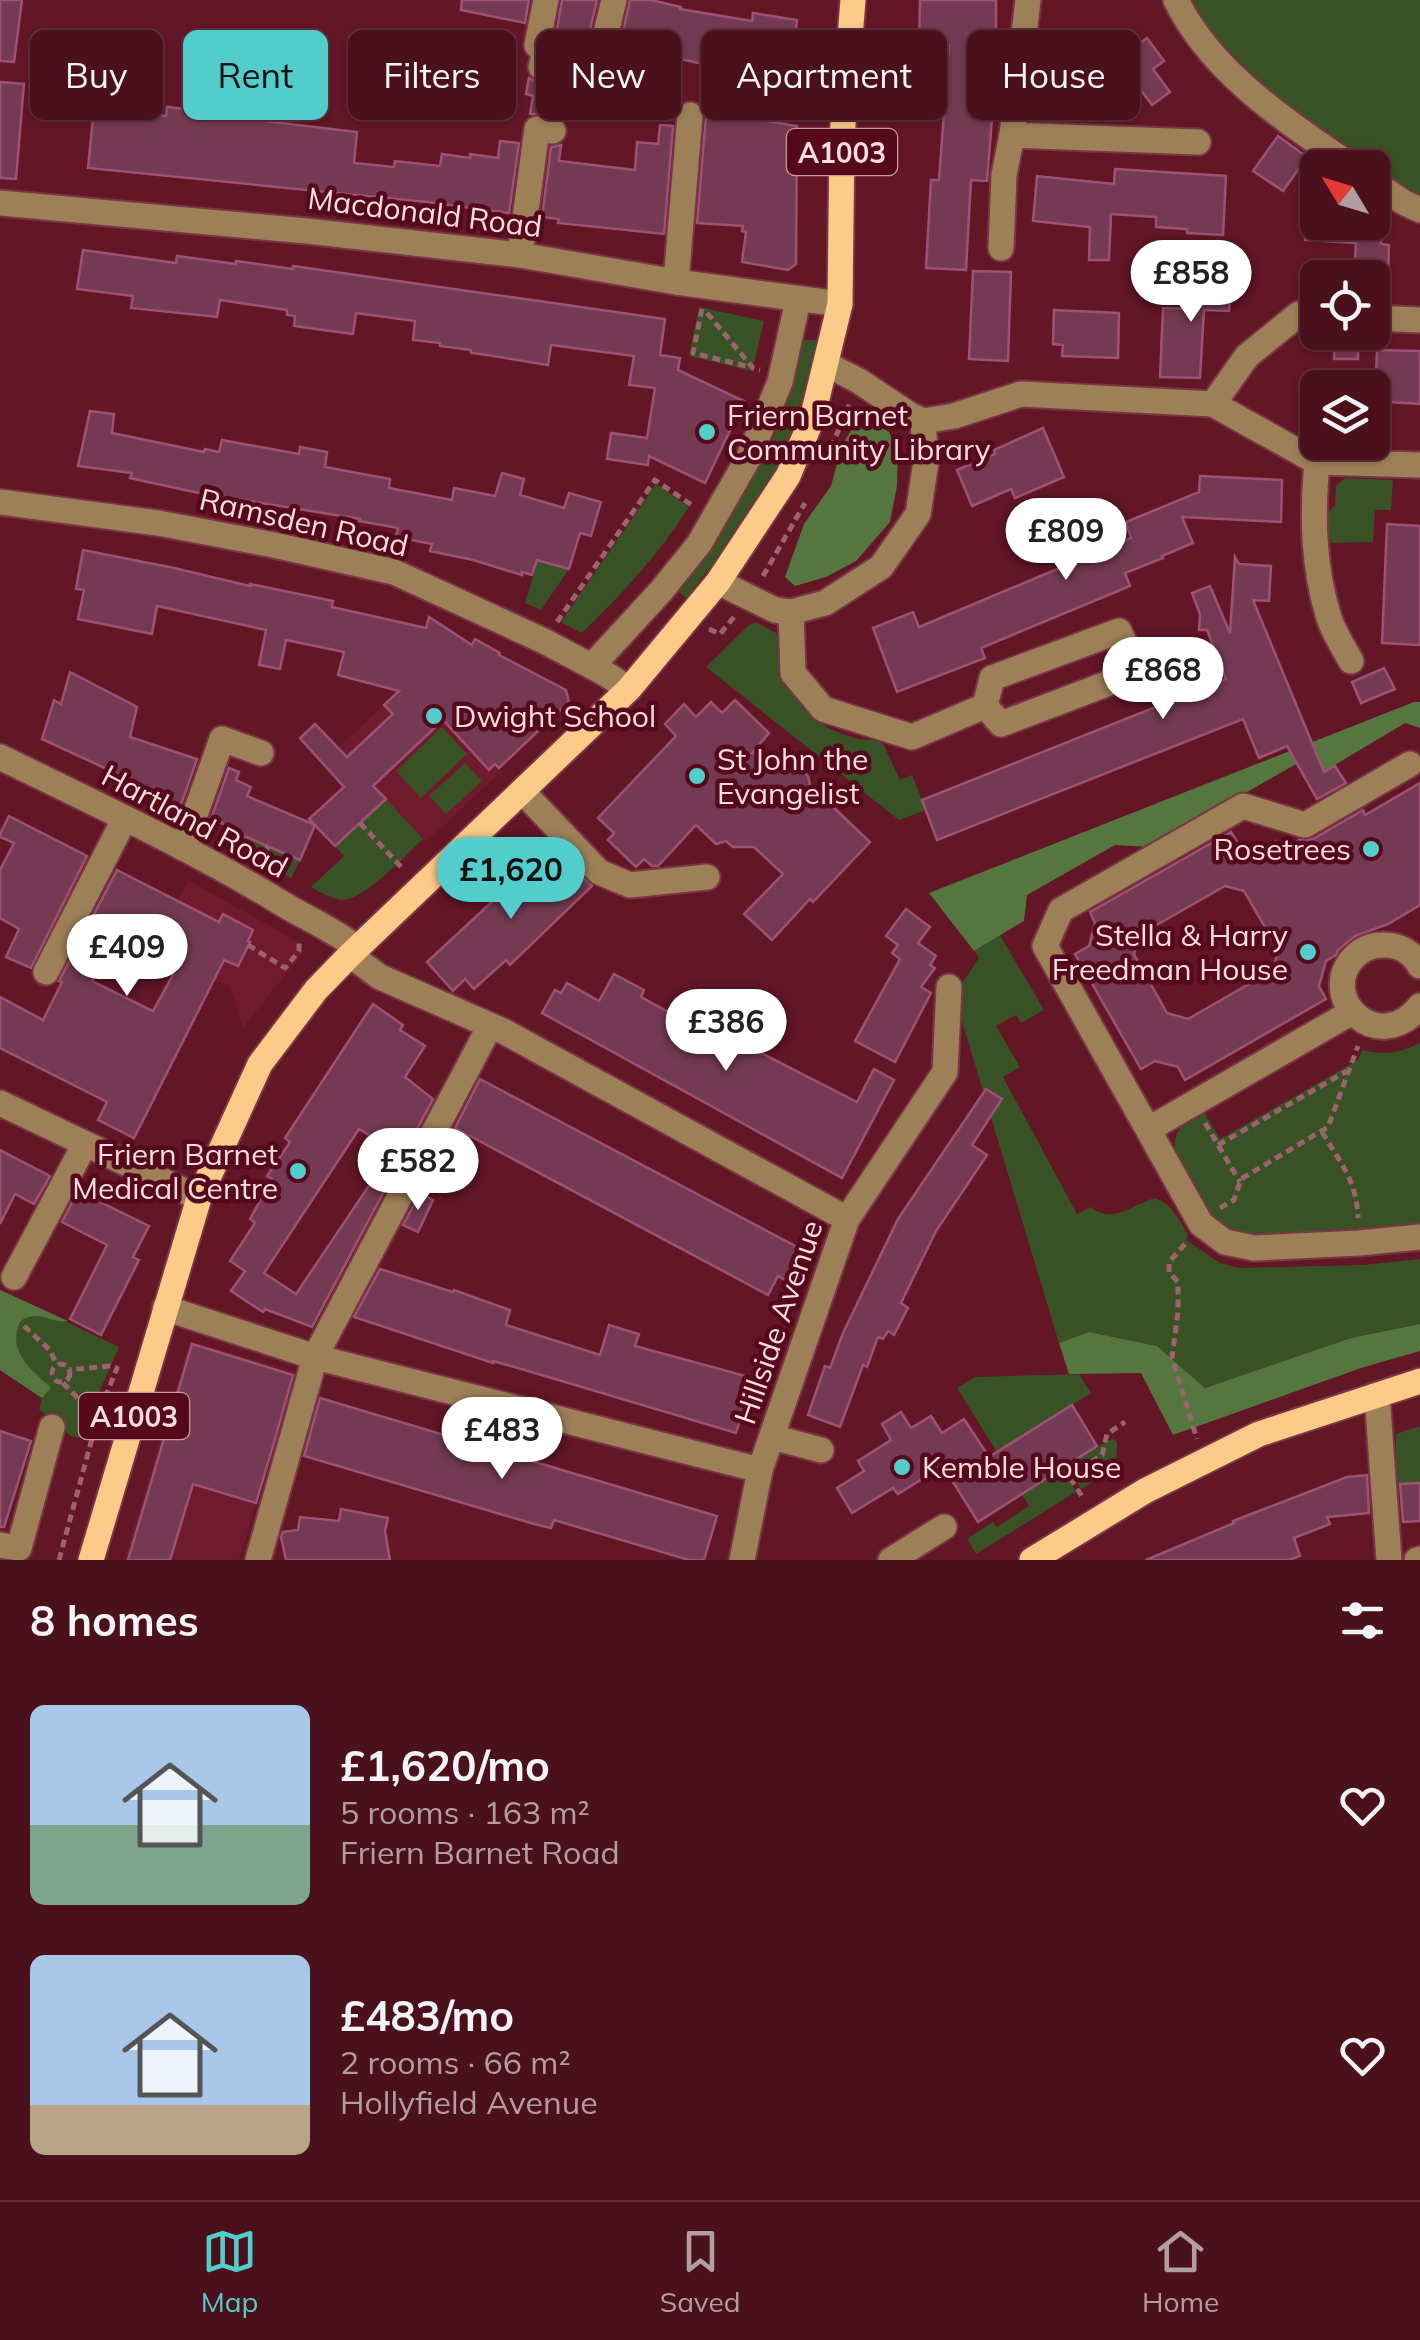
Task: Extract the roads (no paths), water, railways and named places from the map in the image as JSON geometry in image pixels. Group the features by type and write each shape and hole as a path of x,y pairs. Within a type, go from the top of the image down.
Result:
{"main road":[{"name":"A1003","path":"91,1560 198,1198 260,1064 316,990 353,952 630,689 718,582 788,476 812,419 840,304 842,137 852,0"},
{"path":"1032,1560 1145,1491 1259,1434 1420,1381"}],"street":[{"path":"540,30 546,0"},
{"path":"607,30 614,0"},
{"path":"1001,248 1004,175 1028,0"},
{"path":"1176,0 1200,39 1248,88 1329,150"},
{"path":"676,282 690,115"},
{"path":"520,255 537,129 554,131"},
{"path":"1012,135 1198,142"},
{"path":"1390,193 1420,210"},
{"name":"Macdonald Road","path":"0,203 307,230 520,255 676,282 704,297 840,304"},
{"path":"592,666 700,544 749,457 782,376 798,300"},
{"path":"1213,404 1247,356 1300,314"},
{"path":"1390,319 1420,320"},
{"path":"826,364 923,421 954,416 1022,394 1213,404 1317,462 1420,465"},
{"path":"718,582 774,610 791,612 825,603 881,568 918,514 926,462 923,421"},
{"path":"1317,462 1312,510 1317,568 1330,622 1351,661"},
{"name":"Ramsden Road","path":"0,502 158,523 394,572 544,641 630,689"},
{"path":"791,612 793,672 823,710 912,737 985,706"},
{"path":"1119,630 1138,672 1001,724 985,706 992,678 1119,630"},
{"path":"183,848 222,739 261,753"},
{"name":"Hartland Road","path":"0,757 252,884 340,935 380,976 490,1026 848,1220"},
{"path":"1410,764 1304,825 1243,806 1062,910 1044,946 1202,1224 1226,1242 1254,1248 1420,1237"},
{"path":"523,792 598,872 630,885 706,877"},
{"path":"46,972 124,818"},
{"path":"1420,966 1403,948 1388,944 1372,946 1357,954 1347,966 1342,982 1344,998 1352,1012 1380,1027 1411,1018 1420,1006"},
{"name":"Hillside Avenue","path":"742,1560 760,1470 848,1220 945,1072 950,987"},
{"path":"1148,1129 1352,1012"},
{"path":"258,1560 315,1357 490,1026"},
{"path":"0,1103 198,1198"},
{"path":"14,1277 85,1144"},
{"path":"165,1308 315,1357 760,1470"},
{"path":"1377,1395 1389,1560"},
{"path":"0,1545 19,1548 52,1428"},
{"path":"772,1437 821,1450"},
{"path":"892,1560 944,1527"}],"place":[{"name":"Friern Barnet Community Library","path":"707,432"},
{"name":"Dwight School","path":"434,716"},
{"name":"St John the Evangelist","path":"697,776"},
{"name":"Rosetrees","path":"1371,849"},
{"name":"Stella & Harry Freedman House","path":"1308,952"},
{"name":"Friern Barnet Medical Centre","path":"298,1171"},
{"name":"Kemble House","path":"902,1467"}]}
